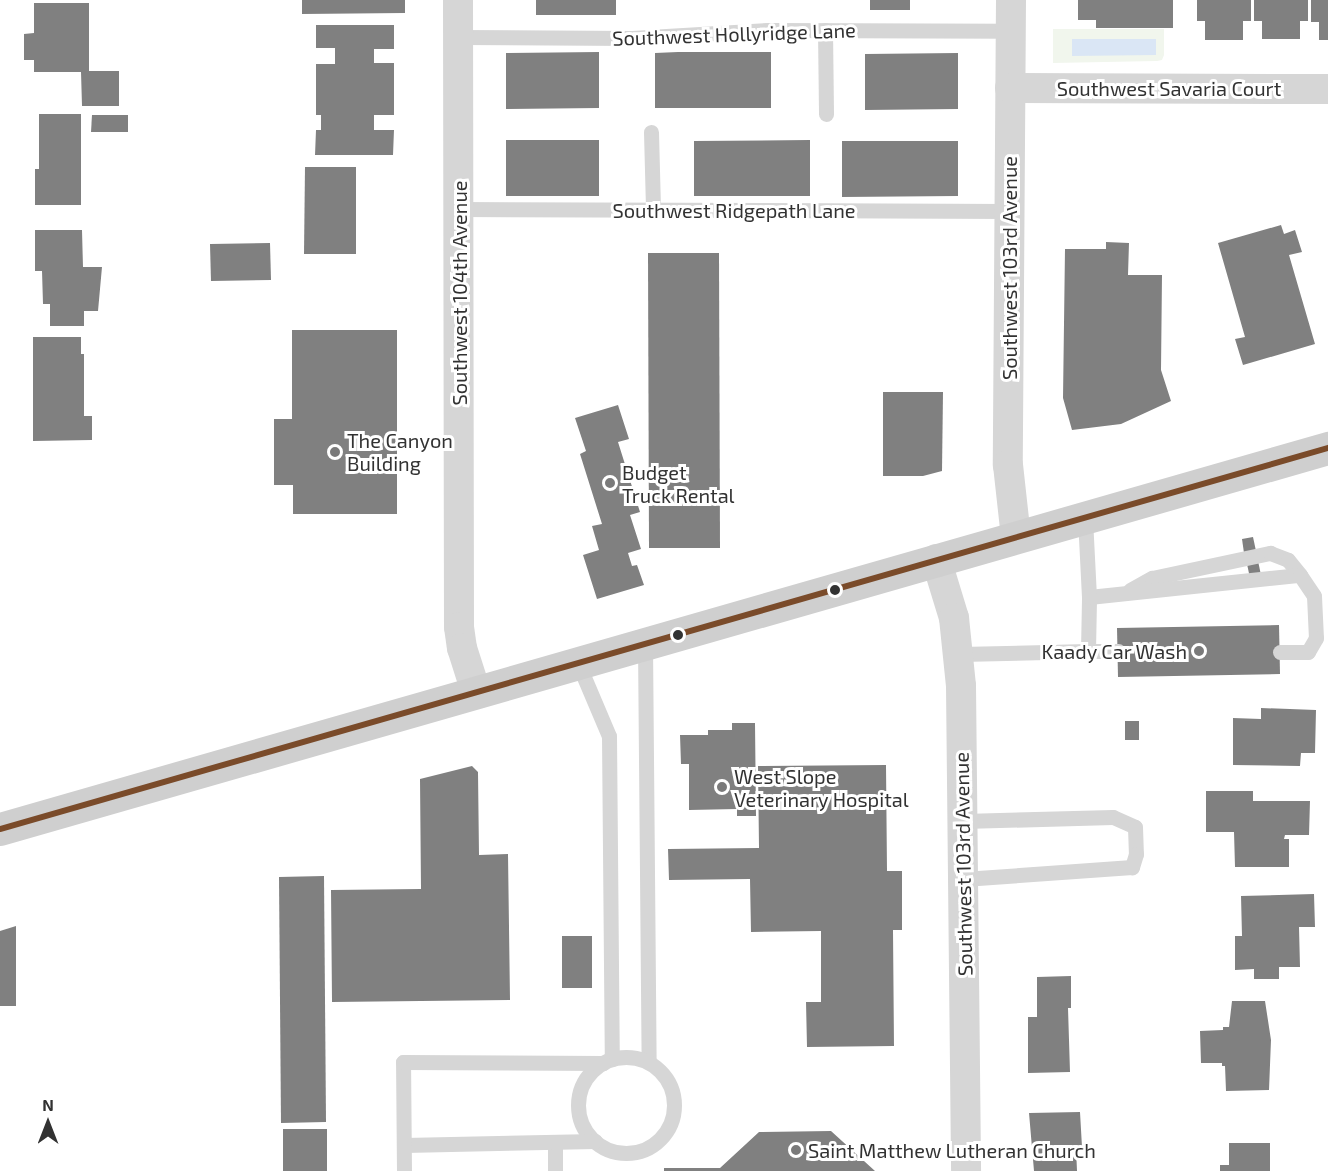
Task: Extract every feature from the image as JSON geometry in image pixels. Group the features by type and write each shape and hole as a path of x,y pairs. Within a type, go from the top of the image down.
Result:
{"main road":[{"path":"0,829 1328,448"}],"street":[{"name":"Southwest 104th Avenue","path":"458,0 459,627 462,648 476,692"},
{"name":"Southwest 103rd Avenue","path":"1011,0 1008,465 1016,537"},
{"name":"Southwest Savaria Court","path":"1010,88 1328,89"},
{"name":"Southwest 103rd Avenue","path":"936,560 954,618 960,654 966,1171"}],"lane":[{"path":"825,30 826,114"},
{"name":"Southwest Hollyridge Lane","path":"457,37 632,38 716,31 1010,31"},
{"path":"651,132 653,210"},
{"name":"Southwest Ridgepath Lane","path":"458,210 1010,211"},
{"path":"1085,517 1089,597 1088,651"},
{"path":"1125,593 1152,578 1270,553 1288,561 1314,596 1316,638 1308,652 1280,652"},
{"path":"1089,597 1300,575"},
{"path":"645,644 649,1062"},
{"path":"960,654 1118,651"},
{"path":"578,663 609,736 608,1061"},
{"path":"963,821 1113,817 1135,827 1136,854 1132,867 963,879"},
{"path":"405,1171 403,1062 608,1061 630,1057 649,1062 662,1072 670,1085 674,1101 673,1117 666,1132 655,1143 632,1152 609,1149 595,1141 580,1116 579,1102 582,1088 589,1076 608,1061"},
{"path":"404,1145 595,1141"},
{"path":"555,1142 555,1171"}],"shaded area":[{"path":"1053,29 1164,29 1164,55 1162,60 1157,61 1053,63"}],"water":[{"path":"1072,39 1156,39 1156,55 1072,56"}],"building":[{"path":"302,0 405,0 405,13 302,14"},
{"path":"536,0 616,0 616,15 536,15"},
{"path":"870,0 910,0 910,10 870,10"},
{"path":"1078,0 1173,0 1173,28 1096,28 1096,20 1078,20"},
{"path":"1197,0 1251,0 1251,21 1243,21 1243,40 1205,40 1205,21 1197,21"},
{"path":"1254,0 1308,0 1308,21 1300,21 1300,39 1262,39 1262,21 1254,21"},
{"path":"1311,0 1328,0 1328,40 1319,40 1319,22 1311,22"},
{"path":"34,3 89,3 89,71 119,71 119,106 82,106 81,72 34,72 34,60 24,60 24,34 34,33"},
{"path":"316,25 394,25 394,49 374,49 374,63 394,63 394,115 374,115 374,130 394,130 393,155 315,155 316,130 321,130 321,115 316,115 316,64 335,64 335,48 316,48"},
{"path":"599,52 599,108 506,109 506,53"},
{"path":"771,52 771,108 655,108 655,53"},
{"path":"958,53 958,109 865,110 865,54"},
{"path":"39,114 81,114 81,205 35,205 35,169 39,169"},
{"path":"92,115 128,115 128,132 91,132"},
{"path":"506,140 599,140 599,196 506,196"},
{"path":"810,140 810,196 694,196 694,141"},
{"path":"842,141 958,141 958,196 842,197"},
{"path":"305,167 356,167 356,254 304,254"},
{"path":"1281,225 1284,234 1295,230 1302,252 1289,255 1315,344 1243,365 1235,339 1245,337 1218,243"},
{"path":"35,230 82,230 83,267 102,267 98,311 84,311 84,326 50,326 50,304 43,304 42,271 35,271"},
{"path":"1106,242 1129,243 1128,275 1162,275 1161,370 1171,401 1121,424 1072,430 1063,398 1065,249 1106,249"},
{"path":"270,243 271,280 211,281 210,244"},
{"path":"648,253 719,253 720,548 649,548"},
{"name":"The Canyon Building","path":"292,330 397,330 397,514 293,514 293,485 274,485 274,419 292,419"},
{"path":"33,337 81,337 81,354 84,354 84,416 92,416 92,440 33,441"},
{"path":"883,392 943,392 942,471 923,476 883,476"},
{"path":"618,405 629,439 618,442 640,512 630,515 641,549 628,553 632,566 637,565 644,585 597,599 583,555 599,550 592,526 602,524 580,454 586,451 575,418"},
{"path":"1253,537 1256,551 1244,553 1242,539"},
{"path":"1258,561 1261,575 1250,578 1247,564"},
{"name":"Kaady Car Wash","path":"1279,625 1280,674 1118,677 1117,628"},
{"path":"1261,708 1316,710 1315,753 1301,753 1300,766 1233,765 1233,718 1261,719"},
{"path":"1125,721 1139,721 1139,740 1125,740"},
{"name":"West Slope Veterinary Hospital","path":"732,723 755,723 756,816 737,816 737,809 689,810 689,764 681,764 680,735 708,735 708,730 732,730"},
{"path":"886,765 887,871 902,871 902,930 893,930 894,1046 807,1047 806,1002 821,1002 821,931 751,932 750,879 669,880 668,849 759,848 758,766"},
{"path":"472,766 478,772 479,855 508,854 510,1000 332,1002 331,890 421,889 420,779"},
{"path":"1206,791 1253,791 1253,801 1310,801 1309,835 1285,835 1284,839 1289,839 1289,867 1235,867 1234,832 1206,832"},
{"path":"324,876 326,1122 281,1123 279,877"},
{"path":"1314,894 1315,927 1299,927 1300,967 1279,967 1279,979 1254,979 1254,969 1235,970 1235,936 1242,936 1241,896"},
{"path":"16,926 16,1006 0,1006 0,931"},
{"path":"562,936 592,936 592,988 562,988"},
{"path":"1071,976 1071,1008 1068,1008 1070,1072 1028,1073 1028,1017 1037,1017 1037,977"},
{"path":"1232,1001 1265,1001 1271,1040 1269,1090 1226,1091 1225,1066 1222,1066 1222,1063 1201,1063 1200,1031 1223,1030 1223,1027 1229,1027"},
{"path":"1080,1112 1082,1147 1076,1147 1077,1171 1034,1171 1029,1113"},
{"path":"283,1129 327,1129 327,1171 283,1171"},
{"name":"Saint Matthew Lutheran Church","path":"831,1131 875,1171 664,1171 664,1168 720,1168 759,1132"},
{"path":"1229,1143 1270,1143 1270,1171 1220,1171 1220,1165 1229,1165"}],"transit line":[{"path":"0,829 1328,448"}],"place":[{"name":"The Canyon Building","path":"335,452"},
{"name":"Budget Truck Rental","path":"610,483"},
{"name":"Kaady Car Wash","path":"1199,651"},
{"name":"West Slope Veterinary Hospital","path":"722,787"},
{"name":"Saint Matthew Lutheran Church","path":"796,1150"}]}
